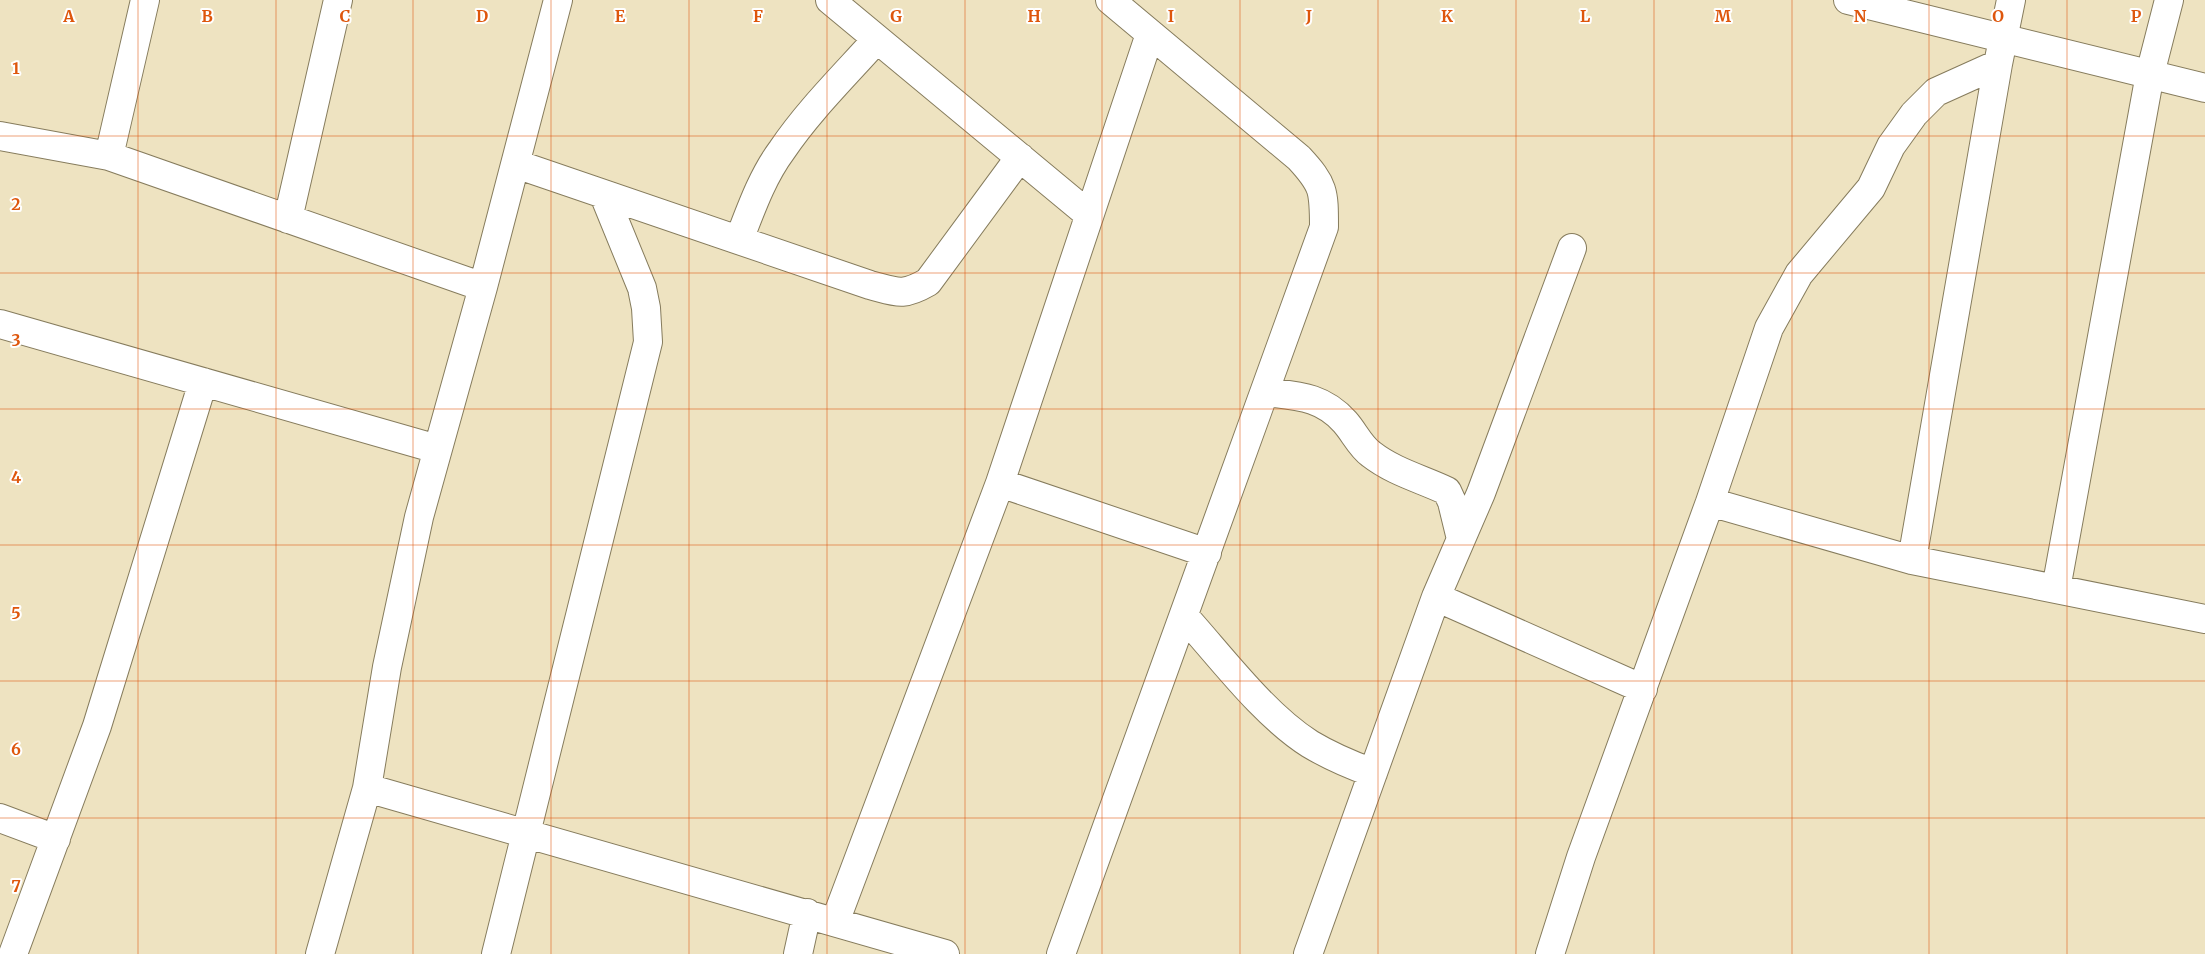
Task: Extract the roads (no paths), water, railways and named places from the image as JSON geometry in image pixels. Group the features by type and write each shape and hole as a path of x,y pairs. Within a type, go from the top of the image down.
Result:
{"street":[{"path":"109,156 145,0"},
{"path":"288,219 338,0"},
{"path":"320,954 367,788 387,667 419,517 516,164 558,0"},
{"path":"830,0 1088,214"},
{"path":"1061,954 1324,227 1324,197 1316,176 1299,158 1110,0"},
{"path":"1848,0 2001,51 2150,74 2205,88"},
{"path":"1912,560 2011,0"},
{"path":"2056,589 2150,74 2169,0"},
{"path":"834,922 1000,483 1088,214 1150,34"},
{"path":"739,240 760,186 782,150 816,107 877,39"},
{"path":"1550,954 1581,858 1710,502 1769,328 1799,274 1871,188 1891,146 1914,114 1936,92 2001,51"},
{"path":"0,136 109,156 483,286"},
{"path":"516,164 870,285 897,292 911,292 928,282 1020,157"},
{"path":"496,954 648,342 646,308 642,288 604,195"},
{"path":"1308,954 1436,597 1481,494 1572,248"},
{"path":"0,324 437,449"},
{"path":"13,954 97,726 203,382"},
{"path":"1265,392 1309,397 1326,406 1345,422 1370,453 1391,467 1447,491 1462,539"},
{"path":"1000,483 1207,553"},
{"path":"1710,502 1912,560 2205,619"},
{"path":"1436,597 1643,688"},
{"path":"1184,616 1282,722 1309,743 1337,759 1373,773"},
{"path":"367,788 945,954"},
{"path":"0,818 56,839"},
{"path":"798,954 807,914"}]}
